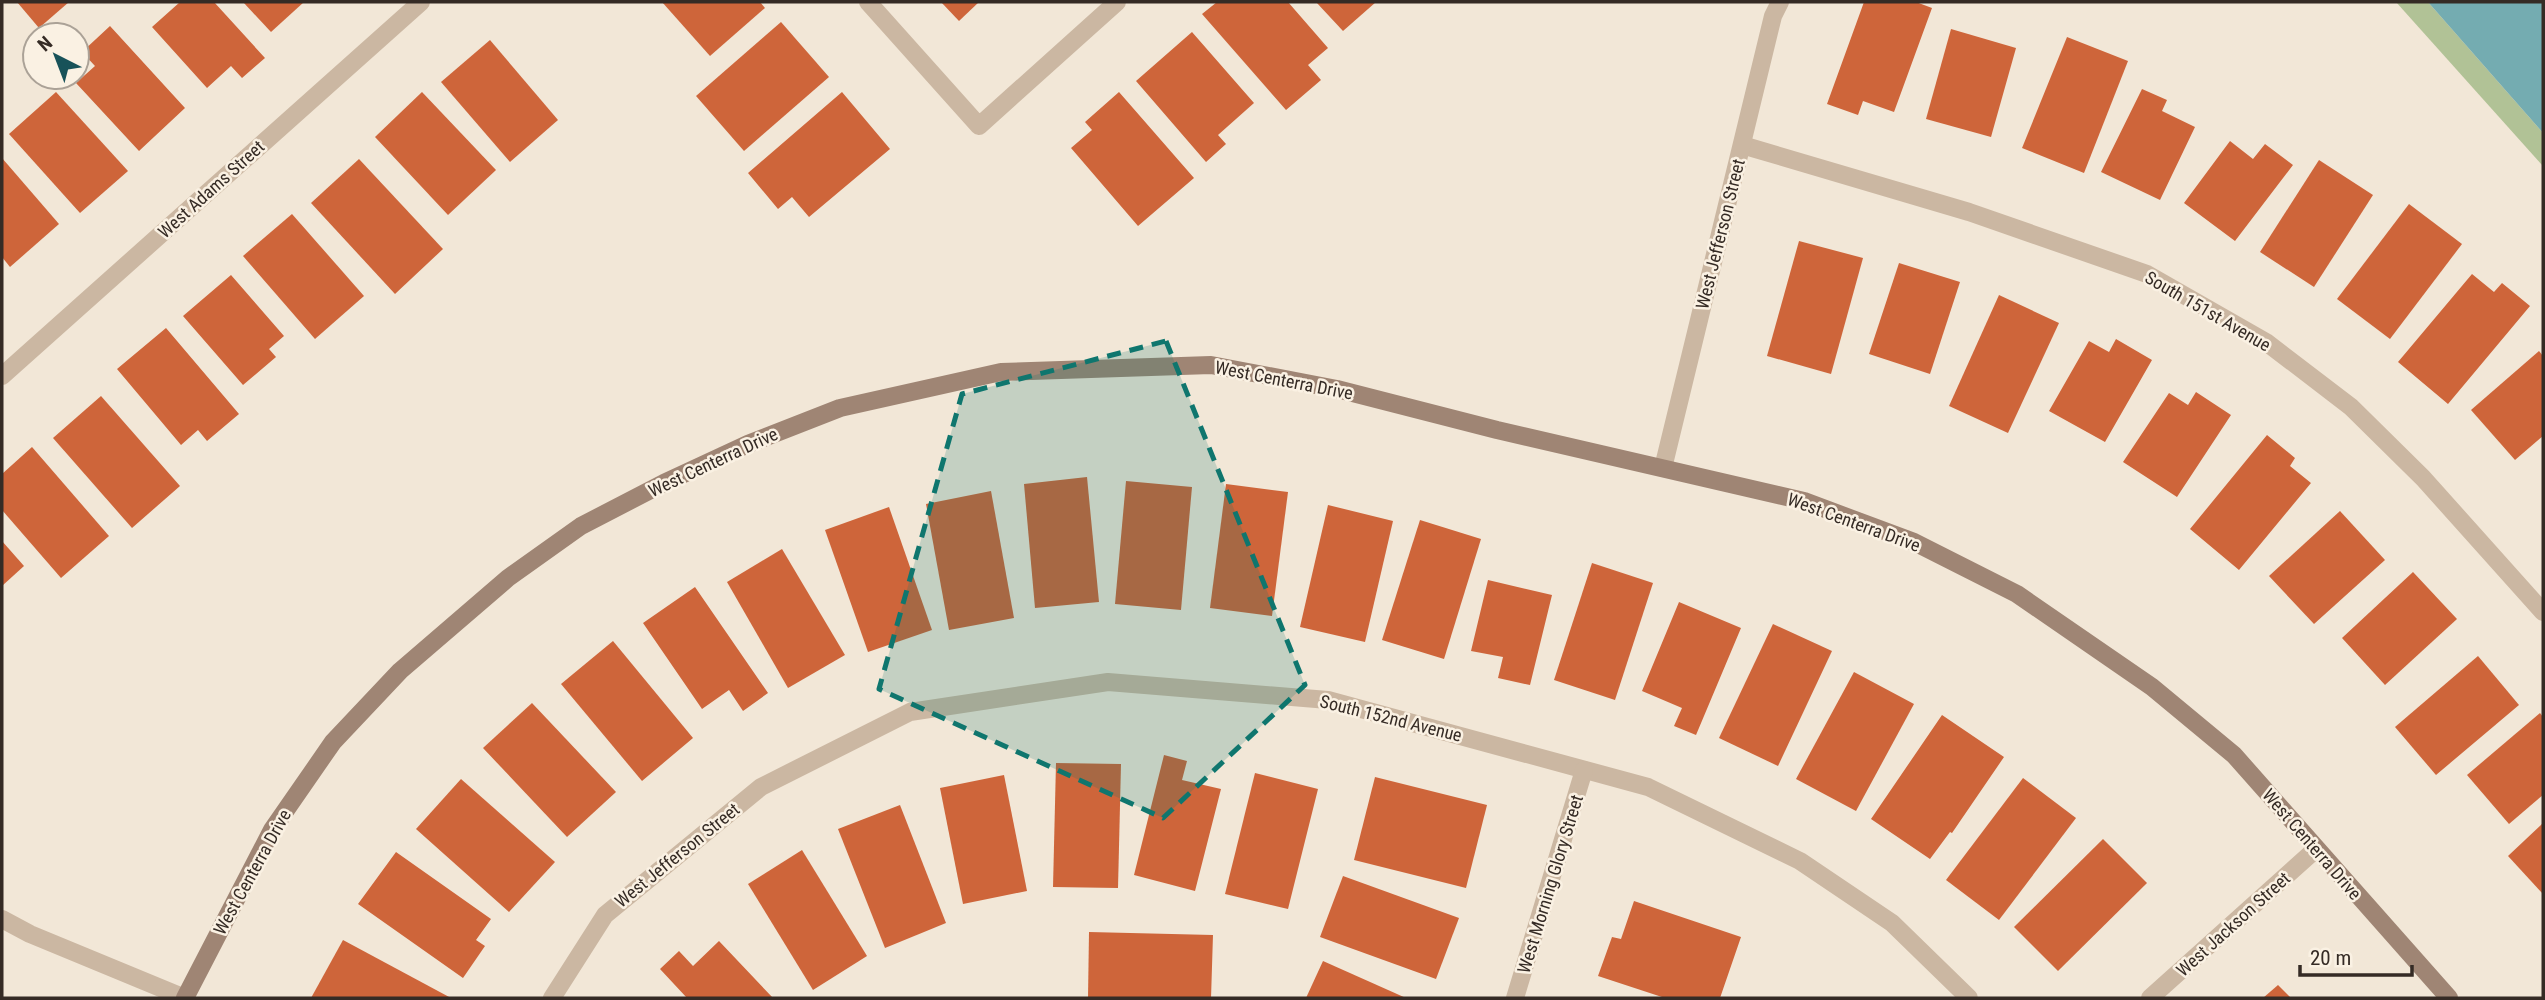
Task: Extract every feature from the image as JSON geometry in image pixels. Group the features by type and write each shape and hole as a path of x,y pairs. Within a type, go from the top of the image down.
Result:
{"street":[{"name":"West Adams Street","path":"2,376 421,2"},
{"path":"868,2 979,127 1117,2"},
{"name":"West Jefferson Street","path":"1663,468 1773,16 1780,2"},
{"name":"South 151st Avenue","path":"1742,145 1969,212 2147,274 2266,342 2351,407 2423,478 2543,612"},
{"name":"West Centerra Drive","path":"185,998 272,830 333,742 400,671 508,578 581,526 748,444 840,408 1001,372 1212,365 1337,389 1497,430 1804,501 1914,542 2017,594 2152,687 2234,755 2449,998"},
{"name":"South 152nd Avenue","path":"761,787 910,712 1108,682 1328,700 1648,788 1800,861 1892,923 1969,998"},
{"name":"West Morning Glory Street","path":"1515,998 1584,770"},
{"name":"West Jefferson Street","path":"552,998 605,915 761,787"},
{"name":"West Jackson Street","path":"2150,998 2316,849"},
{"path":"2,919 30,934 185,998"}],"highlighted area":[{"path":"1166,341 1305,685 1163,818 879,689 962,394"}],"green space":[{"path":"2396,2 2428,2 2543,133 2543,166"}],"water":[{"path":"2428,2 2543,2 2543,133"}],"building":[{"path":"17,2 69,2 47,21 33,21"},
{"path":"180,2 214,2 265,58 242,78 231,66 207,88 152,27"},
{"path":"243,2 304,2 271,32"},
{"path":"662,2 760,2 765,8 710,56"},
{"path":"941,2 979,2 959,21"},
{"path":"1217,2 1288,2 1328,48 1308,65 1321,80 1286,110 1202,14"},
{"path":"1316,2 1376,2 1343,31"},
{"path":"1864,2 1916,2 1932,8 1894,112 1863,101 1858,115 1827,104"},
{"path":"781,22 829,77 744,151 696,96"},
{"path":"110,26 185,108 139,151 83,91 91,91 91,70 95,66 91,62 91,44"},
{"path":"1951,29 2016,48 1991,137 1926,119"},
{"path":"1192,32 1254,103 1218,135 1226,144 1206,162 1136,81"},
{"path":"2067,37 2128,61 2084,173 2022,148"},
{"path":"490,40 558,120 510,162 441,82"},
{"path":"2142,89 2167,100 2162,111 2195,127 2160,200 2101,172"},
{"path":"56,92 128,171 80,213 9,134"},
{"path":"422,92 496,170 448,215 375,137"},
{"path":"842,92 890,149 809,217 792,197 778,209 748,173"},
{"path":"1119,92 1194,178 1138,226 1071,148 1092,130 1085,122"},
{"path":"2230,141 2253,159 2265,144 2293,165 2235,241 2184,203"},
{"path":"2,158 59,224 10,267 2,257"},
{"path":"359,159 443,249 395,294 311,203"},
{"path":"2319,160 2373,195 2314,287 2260,252"},
{"path":"2409,204 2462,244 2390,339 2337,299"},
{"path":"292,214 364,296 315,339 243,256"},
{"path":"1799,241 1863,258 1831,374 1767,356"},
{"path":"1899,263 1960,282 1930,374 1869,354"},
{"path":"2472,274 2494,292 2502,283 2530,306 2448,404 2398,362"},
{"path":"231,275 284,336 269,349 276,357 243,385 183,316"},
{"path":"1999,295 2059,323 2008,433 1949,406"},
{"path":"166,328 239,414 207,441 198,430 181,445 117,369"},
{"path":"2116,339 2152,360 2105,442 2049,411 2089,341 2109,352"},
{"path":"2539,351 2543,356 2543,436 2515,460 2471,410"},
{"path":"2196,392 2231,415 2177,497 2123,462 2169,393 2188,405"},
{"path":"101,396 180,486 132,528 53,438"},
{"path":"2267,435 2295,458 2290,466 2311,483 2239,570 2190,529"},
{"path":"32,447 109,536 61,578 2,510 2,474"},
{"path":"1087,477 1099,602 1035,608 1024,484"},
{"path":"1126,481 1192,487 1181,610 1115,604"},
{"path":"1226,484 1288,492 1272,616 1210,608"},
{"path":"991,491 1014,618 949,630 926,504"},
{"path":"1328,505 1393,521 1365,642 1300,627"},
{"path":"889,507 932,630 868,652 825,530"},
{"path":"2340,511 2385,560 2314,624 2269,576"},
{"path":"1420,520 1481,539 1444,659 1382,640"},
{"path":"2,541 24,566 2,586"},
{"path":"782,549 845,655 788,688 727,582"},
{"path":"1592,563 1653,583 1615,700 1554,680"},
{"path":"2413,572 2457,619 2385,685 2342,638"},
{"path":"1488,580 1552,595 1530,685 1498,678 1503,657 1471,651"},
{"path":"695,587 768,693 743,711 729,690 702,709 643,623"},
{"path":"1679,602 1741,628 1696,735 1674,726 1682,708 1642,691"},
{"path":"1773,624 1832,651 1778,766 1719,738"},
{"path":"613,641 693,738 642,781 561,684"},
{"path":"2478,656 2519,705 2436,775 2395,727"},
{"path":"1854,672 1914,704 1856,811 1796,779"},
{"path":"532,703 616,792 567,837 483,748"},
{"path":"2540,713 2543,717 2543,795 2509,824 2467,775"},
{"path":"1942,715 2004,757 1952,833 1950,832 1930,859 1871,819"},
{"path":"1164,755 1187,761 1182,780 1221,789 1195,891 1134,875"},
{"path":"1056,763 1121,764 1118,888 1053,887"},
{"path":"1255,773 1318,789 1288,909 1225,894"},
{"path":"1004,775 1027,891 963,904 940,788"},
{"path":"1375,777 1487,805 1466,888 1354,860"},
{"path":"2023,778 2076,818 1999,920 1946,880"},
{"path":"461,779 555,862 509,912 416,829"},
{"path":"900,805 946,923 885,948 838,829"},
{"path":"2543,823 2543,894 2508,856"},
{"path":"2103,839 2147,883 2058,971 2014,927"},
{"path":"802,850 867,956 813,990 748,884"},
{"path":"396,852 491,919 476,940 485,946 463,978 358,904"},
{"path":"1343,876 1459,918 1436,979 1320,937"},
{"path":"1634,901 1741,937 1720,998 1665,998 1598,976 1612,937 1621,939"},
{"path":"1089,932 1213,935 1211,998 1088,998"},
{"path":"343,940 451,998 311,998"},
{"path":"719,941 773,998 687,998 660,969 679,951 693,966"},
{"path":"1323,961 1406,998 1306,998"},
{"path":"2278,985 2291,998 2263,998"}]}
